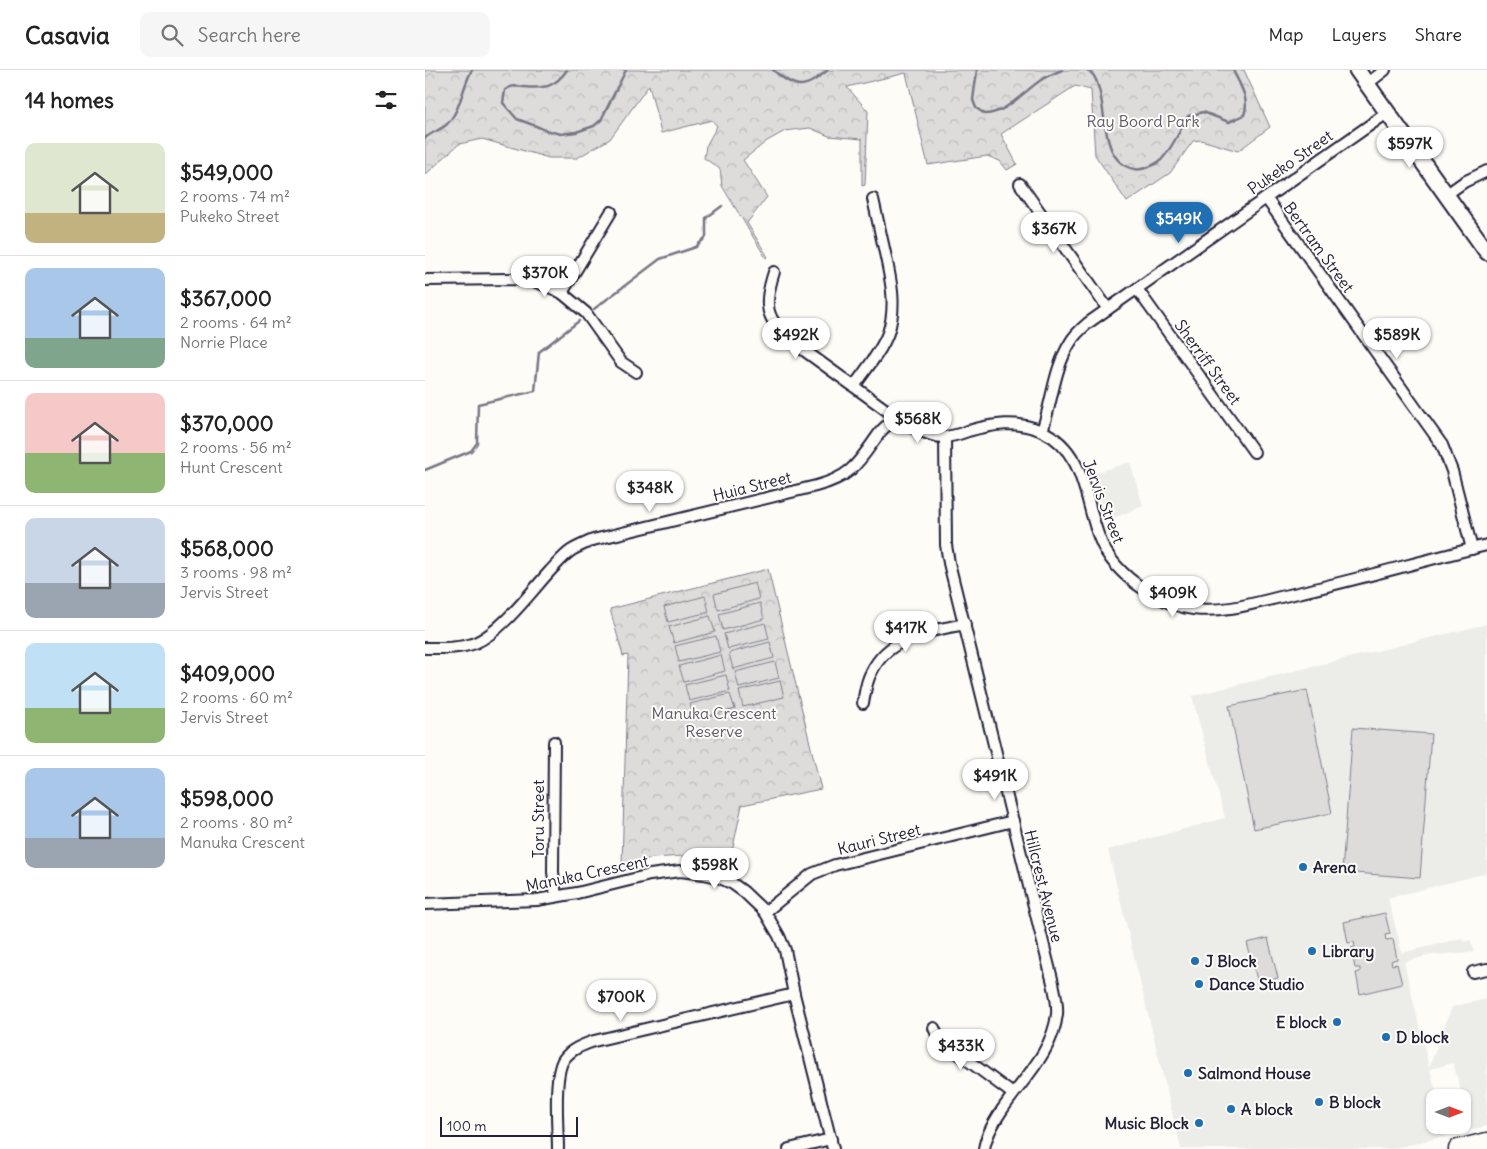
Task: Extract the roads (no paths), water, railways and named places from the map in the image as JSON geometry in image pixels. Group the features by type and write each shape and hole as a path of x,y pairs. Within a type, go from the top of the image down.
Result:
{"highway":[{"path":"1458,1149 1487,1142"}],"main road":[{"path":"1357,70 1487,252"}],"street":[{"path":"1367,84 1385,70"},
{"name":"Pukeko Street","path":"1041,431 1063,356 1078,331 1387,112"},
{"path":"1447,194 1464,182 1487,172"},
{"path":"1020,184 1108,309"},
{"name":"Bertram Street","path":"1266,198 1422,416 1441,446 1452,471 1472,549"},
{"path":"855,386 881,347 888,333 892,316 892,283 873,199"},
{"path":"562,293 611,212"},
{"path":"774,272 767,302 773,323 794,343 889,412 893,422"},
{"path":"425,280 513,279 533,281 562,293 585,313 621,362 636,372"},
{"name":"Sherriff Street","path":"1137,289 1254,452"},
{"name":"Jervis Street","path":"893,422 907,424 927,434 945,437 990,425 1002,424 1025,425 1052,437 1068,452 1081,473 1099,537 1115,564 1141,588 1156,598 1173,605 1192,609 1227,609 1487,546"},
{"name":"Huia Street","path":"425,648 457,647 473,644 485,638 505,621 560,560 570,551 593,540 815,486 841,477 858,463 881,431 893,422"},
{"name":"Hillcrest Avenue","path":"945,437 946,545 1053,983 1057,1012 1055,1026 1042,1056 1013,1094 990,1130 983,1149"},
{"path":"863,703 870,674 877,662 897,643 910,637 965,624"},
{"name":"Toru Street","path":"554,742 553,872 556,896"},
{"name":"Kauri Street","path":"765,912 812,874 835,865 1013,821"},
{"name":"Manuka Crescent","path":"425,904 537,900 577,893 650,875 680,871 718,877 733,884 765,912 785,950 794,994 832,1144"},
{"path":"1473,972 1487,969"},
{"path":"558,1149 558,1078 564,1059 581,1045 794,994"},
{"path":"934,1028 939,1039 1013,1094"},
{"path":"789,1149 832,1144"}],"waterway":[{"path":"425,138 444,127 451,119 472,70"},
{"path":"567,70 563,76 549,86 538,88 515,86 508,88 505,90 503,103 517,119 561,134 576,132 594,126 601,120 626,70"},
{"path":"773,70 789,82 801,85 813,81 828,70"},
{"path":"977,70 973,100 976,108 985,114 1001,110 1041,80 1062,70"},
{"path":"1087,70 1094,77 1099,89 1109,144 1114,155 1122,164 1134,169 1148,167 1162,159 1173,144 1188,116 1203,112 1229,122 1244,115 1246,109 1245,98 1233,70"},
{"path":"594,309 660,259 696,247 706,237 706,218 722,206"},
{"path":"425,470 471,451 477,443 478,404 535,391 539,352 579,321"}],"place":[{"name":"Arena","path":"1303,867"},
{"name":"Library","path":"1312,951"},
{"name":"J Block","path":"1195,961"},
{"name":"Dance Studio","path":"1199,984"},
{"name":"E block","path":"1337,1022"},
{"name":"D block","path":"1386,1037"},
{"name":"Salmond House","path":"1188,1073"},
{"name":"B block","path":"1319,1102"},
{"name":"A block","path":"1231,1109"},
{"name":"Music Block","path":"1199,1123"}],"park label":[{"name":"Ray Boord Park","path":"1143,121"},
{"name":"Manuka Crescent Reserve","path":"714,722"}]}
